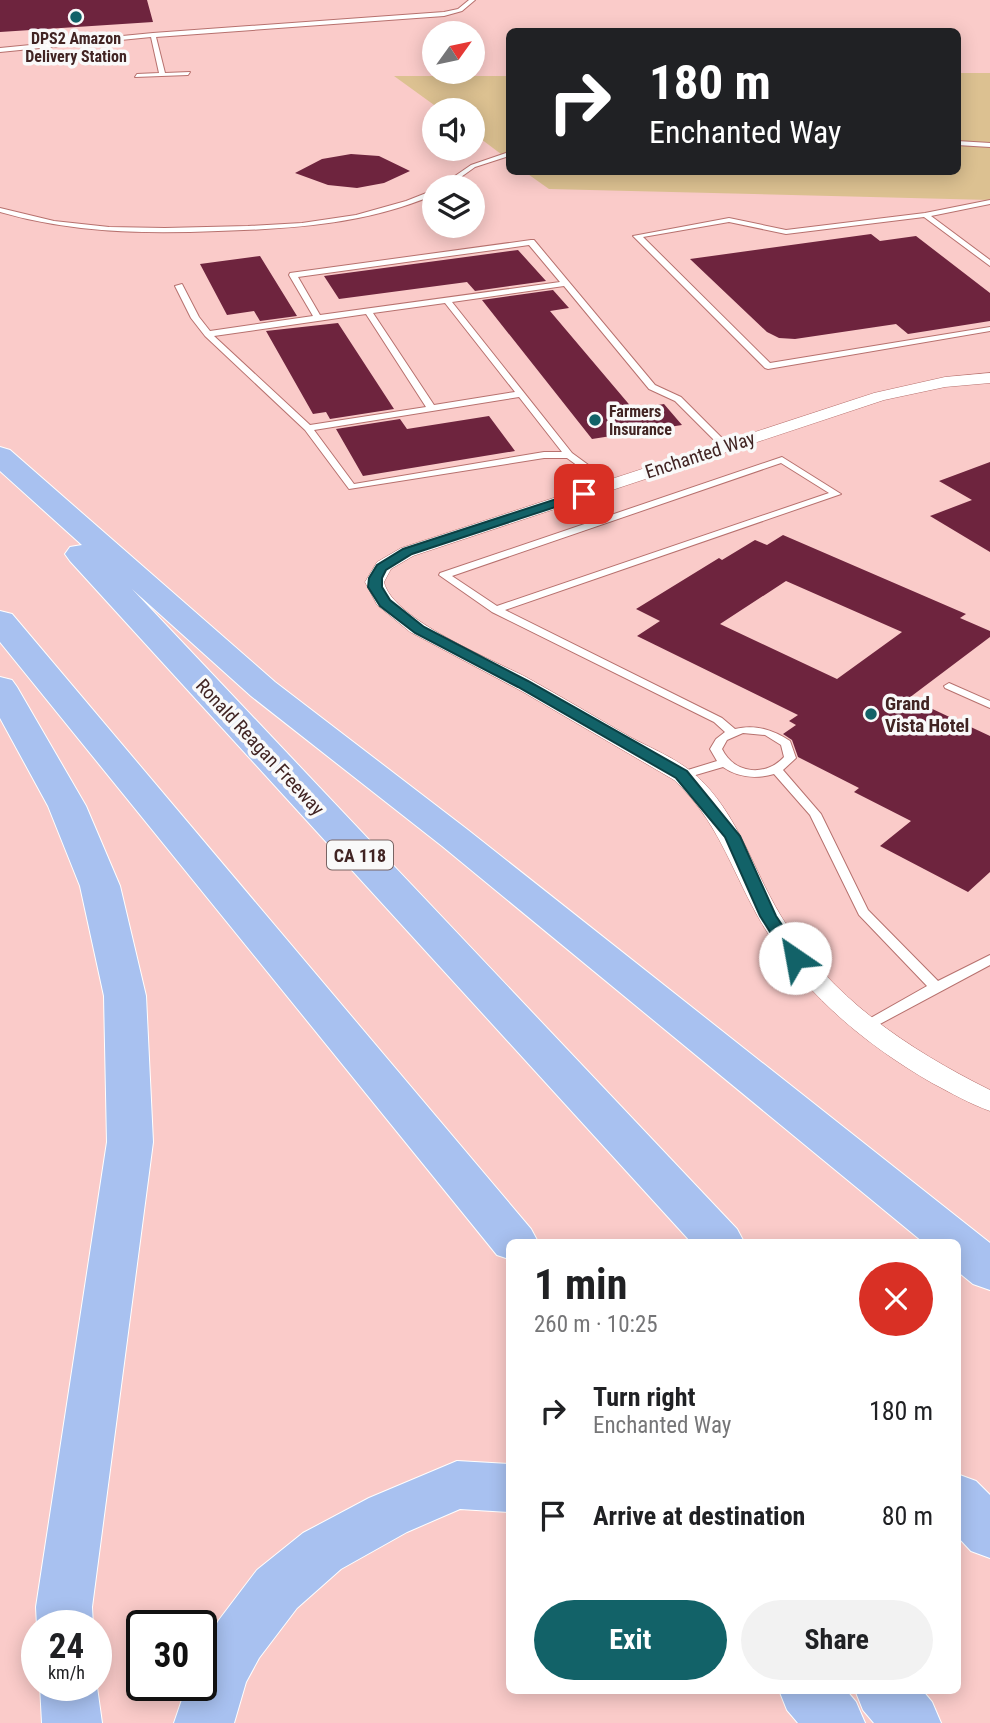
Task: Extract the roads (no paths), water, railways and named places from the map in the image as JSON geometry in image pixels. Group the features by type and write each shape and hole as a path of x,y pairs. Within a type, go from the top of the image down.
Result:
{"highway":[{"path":"0,456 263,689 455,838 952,1239"},
{"name":"Ronald Reagan Freeway","path":"0,467 717,1239"},
{"path":"0,621 512,1239"},
{"path":"0,687 67,806 100,886 125,996 130,1142 64,1610"},
{"path":"961,1246 990,1270"},
{"path":"205,1723 220,1672 239,1639 277,1590 322,1551 388,1515 457,1485 506,1488"},
{"path":"961,1494 990,1520"},
{"path":"961,1501 990,1533"},
{"path":"811,1694 835,1723"},
{"path":"887,1694 911,1723"},
{"path":"70,1701 72,1723"}],"street":[{"name":"Enchanted Way","path":"990,378 945,382 880,396 407,552 382,568 375,578 375,587 385,603 420,630 523,684 682,775 732,836 768,916 795,958 834,1001 884,1042 940,1077 990,1101"}],"lane":[{"path":"0,50 153,35 444,14 460,10 472,0"},
{"path":"153,35 162,74"},
{"path":"136,76 188,72"},
{"path":"961,143 990,145"},
{"path":"460,175 473,166 506,155"},
{"path":"0,210 31,221 73,227 155,232 249,229 351,218 383,212 422,197"},
{"path":"990,202 925,215 786,232 729,220 637,236 768,366 990,329"},
{"path":"925,215 990,264"},
{"path":"318,318 293,275 531,242 652,387 678,399 726,447"},
{"path":"208,334 564,284"},
{"path":"179,286 195,318 208,334 308,428 352,487 544,455 569,455"},
{"path":"447,300 569,455 610,485"},
{"path":"368,311 431,408"},
{"path":"308,428 521,394"},
{"path":"496,610 836,494 782,460 444,575 496,610 718,720 732,732"},
{"path":"949,686 990,705"},
{"path":"756,730 779,737 786,743 790,758 777,770 766,773 743,772 724,763 716,749 718,742 732,732 756,730"},
{"path":"682,775 724,763"},
{"path":"777,770 816,814 863,912 936,987"},
{"path":"865,1027 990,959"}],"place":[{"name":"DPS2 Amazon Delivery Station","path":"76,17"},
{"name":"Farmers Insurance","path":"595,420"},
{"name":"Grand Vista Hotel","path":"871,714"}]}
